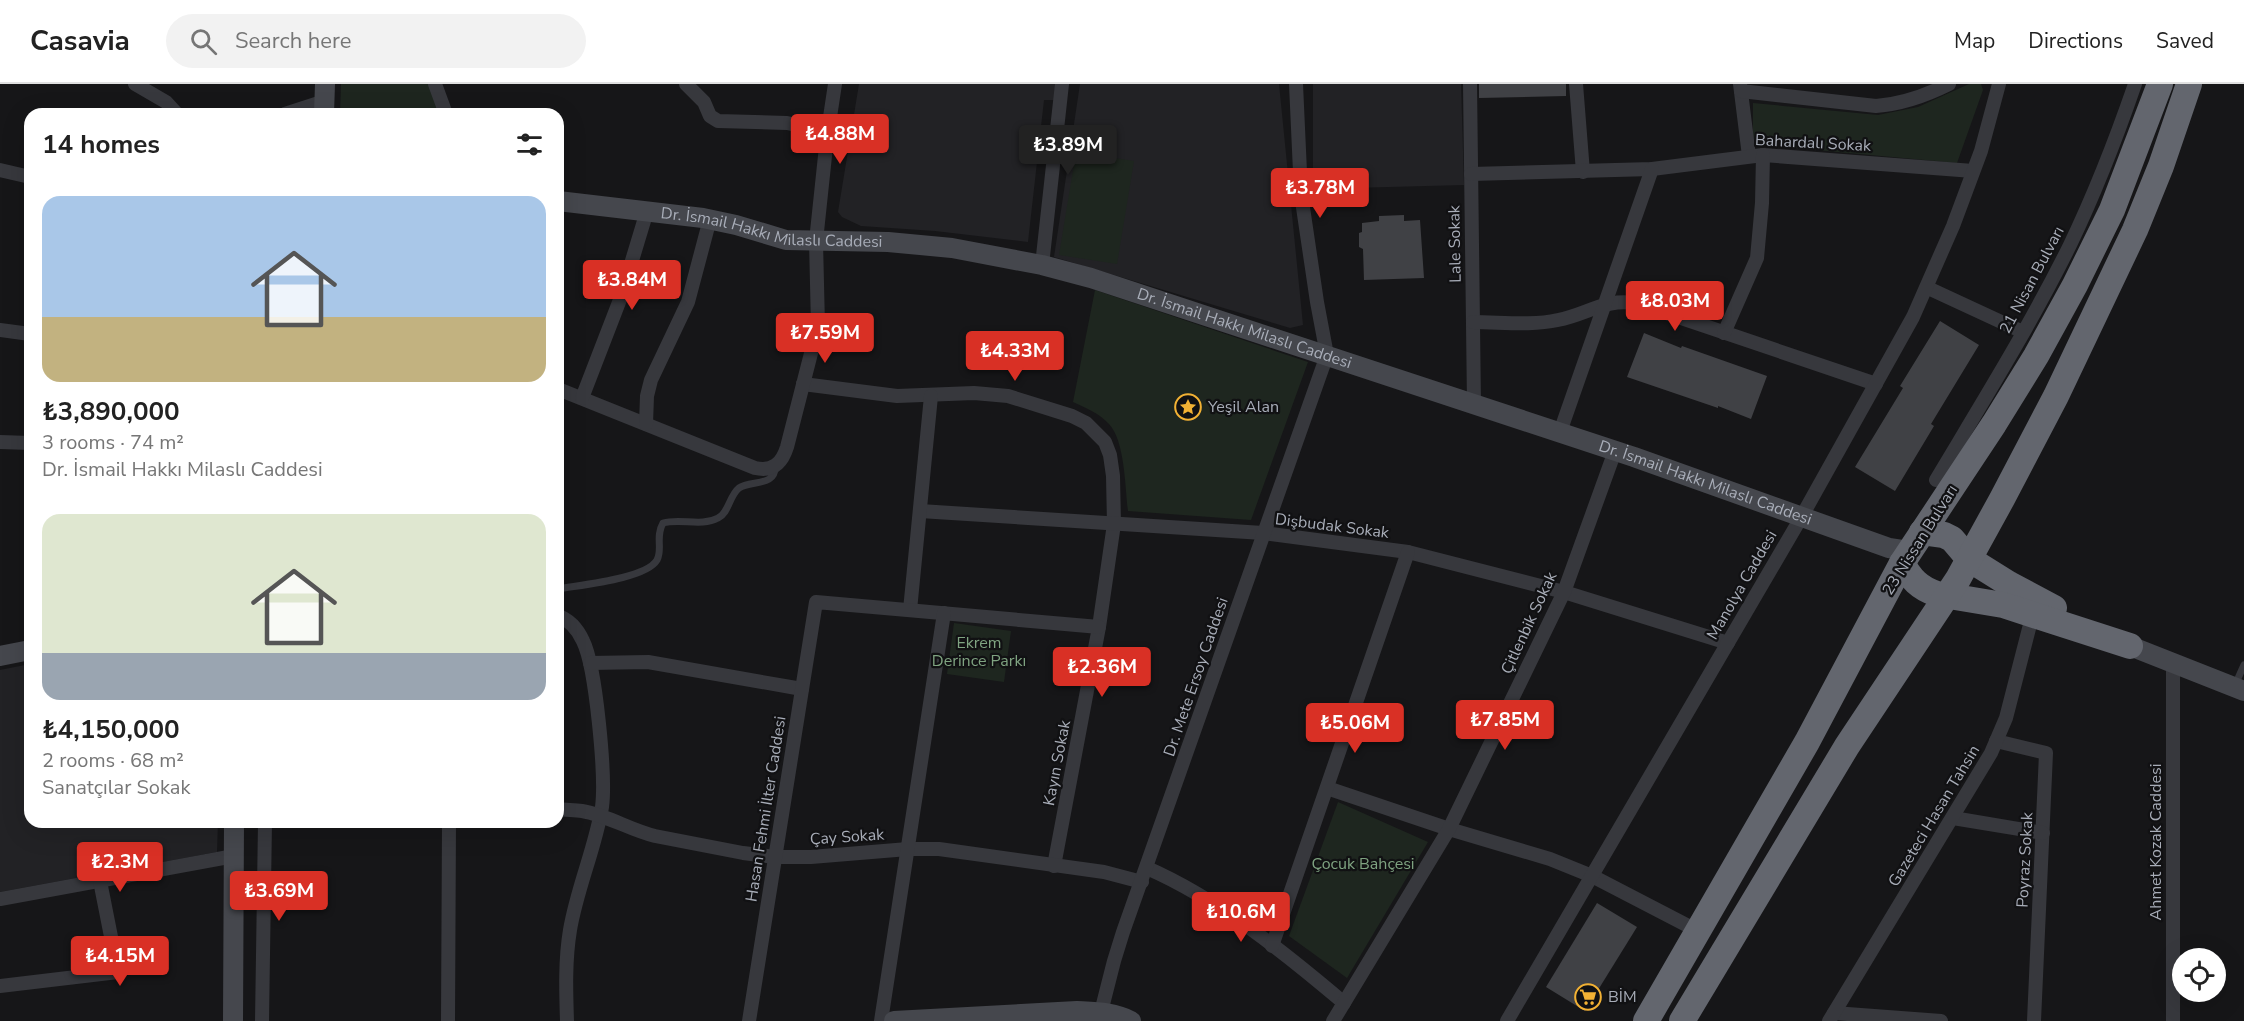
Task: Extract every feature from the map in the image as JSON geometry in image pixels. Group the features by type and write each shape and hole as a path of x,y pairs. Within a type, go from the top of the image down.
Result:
{"highway":[{"name":"23 Nissan Bulvarı","path":"1646,1021 1807,742 1911,549 2036,356 2085,266 2112,210 2160,84"},
{"path":"1682,1021 1836,762 1947,596 1969,559 2056,396 2102,303 2161,166 2189,84"},
{"path":"1944,535 1953,540 1969,559 2030,596 2130,646 2033,613 1991,602 1927,591 1912,580 1911,549 1944,535"}],"street":[{"path":"135,84 166,102 172,108"},
{"path":"435,84 444,108"},
{"path":"686,84 704,102 710,116 718,121 786,123 828,132"},
{"path":"564,391 755,468 768,469 775,466 784,456 818,326 816,241 835,84"},
{"path":"1042,265 1062,84"},
{"path":"1296,84 1301,194 1327,355"},
{"name":"Lale Sokak","path":"1470,84 1474,404"},
{"path":"1576,84 1583,172"},
{"path":"1724,333 1757,258 1762,203 1756,155 1741,87 1876,106 1895,105 1917,99 1949,84"},
{"name":"Manolya Caddesi","path":"1507,1021 1802,516 1914,317 1928,288 1973,171 1995,106 1999,84"},
{"name":"21 Nisan Bulvarı","path":"1936,480 2023,332 2070,244 2107,160 2135,84"},
{"path":"302,108 325,100"},
{"name":"Bahardalı Sokak","path":"1471,174 1652,169 1756,155 1973,171"},
{"path":"1560,432 1652,169"},
{"path":"0,170 24,176"},
{"name":"Dr. İsmail Hakkı Milaslı Caddesi","path":"564,202 710,219 786,240 918,243 996,255 1042,265 1090,278 1560,432 1889,548 1911,549"},
{"path":"582,398 621,297 647,212"},
{"path":"646,424 647,396 651,380 688,302 710,219"},
{"path":"1928,288 2023,332"},
{"path":"1473,322 1558,321 1605,304 1627,302 1640,304 1876,384"},
{"path":"0,330 24,333"},
{"name":"Dr. Mete Ersoy Caddesi","path":"1101,1012 1114,961 1327,355"},
{"name":"Kayın Sokak","path":"803,384 877,394 1000,395 1072,416 1086,423 1105,441 1110,455 1115,500 1114,524 1099,627 1054,866"},
{"path":"931,396 910,610 1099,627"},
{"path":"0,442 24,443"},
{"name":"Çitlenbik Sokak","path":"1333,1021 1449,829 1564,591 1615,451"},
{"name":"Dişbudak Sokak","path":"920,512 1263,533 1408,552 1564,591 1728,643"},
{"path":"1272,946 1408,552"},
{"name":"Hasan Fehmi İlter Caddesi","path":"749,1021 816,602 910,610"},
{"path":"881,1021 944,613"},
{"name":"Gazeteci Hasan Tahsin","path":"1832,1017 1953,818 1996,741 2006,718 2033,613"},
{"path":"564,619 570,622 584,641 590,663 596,699 603,785 600,817 569,932 567,1021"},
{"path":"2130,646 2239,689"},
{"path":"0,656 24,651"},
{"path":"590,663 648,662 802,689"},
{"name":"Ahmet Kozak Caddesi","path":"2173,663 2173,1021"},
{"name":"Poyraz Sokak","path":"1996,741 2046,753 2034,1021"},
{"path":"1327,788 1449,829 1536,854 1592,876 1698,931"},
{"name":"Çay Sokak","path":"564,810 582,811 655,836 776,857 939,849 1054,866 1145,875 1178,882 1307,971 1344,1003"},
{"path":"1953,818 2043,833"},
{"path":"233,1021 234,828"},
{"path":"262,1021 265,828"},
{"path":"448,1021 449,828"},
{"path":"0,899 234,856"},
{"path":"0,986 118,972 100,880"},
{"path":"894,1021 1077,1016 1101,1012 1131,1021"},
{"path":"1832,1017 1941,1021"}],"lane":[{"path":"564,588 626,577 651,566 657,560 660,552 659,530 663,523 680,520 700,522 719,518 724,514 732,496 739,489 770,479 774,474 775,466"},
{"path":"2239,689 2244,665"}],"shaded area":[{"path":"859,84 1055,84 1055,100 1044,100 1028,242 935,231 861,226 842,217 838,212"},
{"path":"1080,84 1279,84 1303,325 1290,328 1054,257"},
{"path":"1313,84 1461,84 1464,185 1313,189"},
{"path":"24,665 24,828 218,828 217,852 0,892 0,670"}],"green space":[{"path":"341,84 429,84 439,108 340,108"},
{"path":"1969,84 1981,84 1983,90 1957,163 1762,145 1753,138 1753,103 1878,115 1918,107"},
{"path":"1076,152 1134,161 1117,264 1059,255"},
{"name":"Yeşil Alan","path":"1095,290 1308,362 1251,520 1128,511 1121,453 1114,432 1101,417 1073,402"},
{"name":"Ekrem Derince Parkı","path":"954,623 1011,631 1004,682 947,674"},
{"name":"Çocuk Bahçesi","path":"1338,802 1428,842 1347,978 1289,936"}],"building":[{"path":"1479,84 1566,84 1566,96 1479,98"},
{"path":"1404,215 1404,221 1420,220 1424,278 1364,280 1363,249 1359,247 1362,223 1379,221 1379,216"},
{"path":"1940,321 1979,345 1931,424 1934,426 1895,491 1855,467 1903,388 1900,386"},
{"path":"1644,333 1681,348 1682,346 1767,376 1751,419 1627,377"},
{"path":"1597,903 1637,927 1585,1011 1546,987"}],"place":[{"name":"Yeşil Alan","path":"1188,407"},
{"name":"BİM","path":"1588,997"}]}
